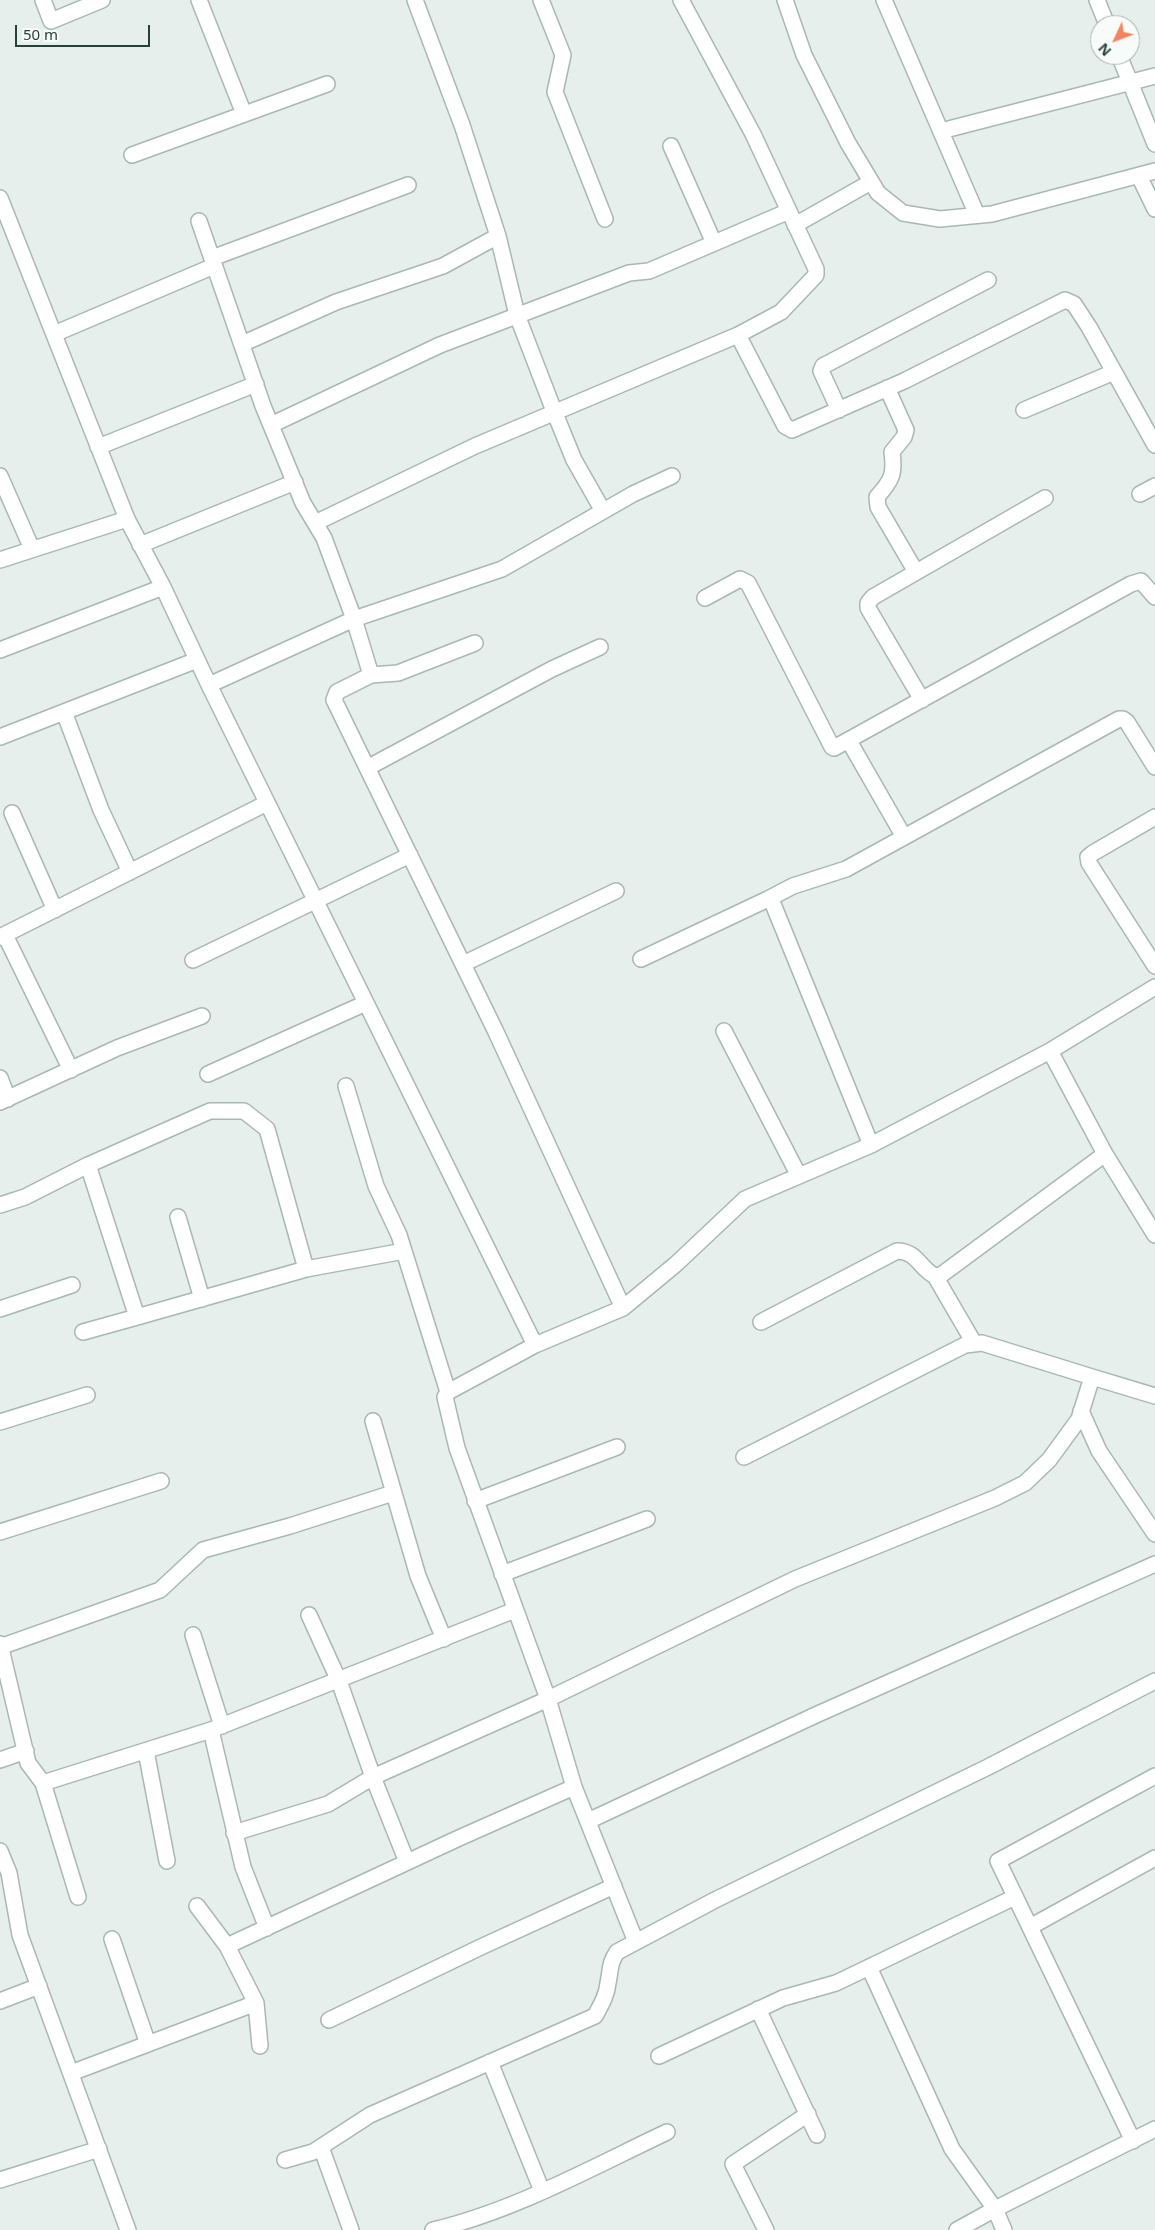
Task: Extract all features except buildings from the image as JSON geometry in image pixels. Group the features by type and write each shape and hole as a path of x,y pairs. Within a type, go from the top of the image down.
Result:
{"street":[{"path":"43,0 51,22 102,0"},
{"path":"199,0 244,114"},
{"path":"415,0 462,125 498,236 517,314 574,460 603,511"},
{"path":"541,0 563,55 555,92 605,219"},
{"path":"315,523 475,446 554,411 738,335 781,312 816,275 816,269 753,134 681,0"},
{"path":"785,0 804,55 848,143 878,193 903,213 940,220 992,214 1155,171"},
{"path":"884,0 977,215"},
{"path":"1097,0 1103,15"},
{"path":"1123,65 1155,144"},
{"path":"941,131 1155,76"},
{"path":"132,156 328,84"},
{"path":"671,146 714,243"},
{"path":"1139,176 1155,209"},
{"path":"271,425 440,345 517,314 629,273 649,271 714,243 792,218 871,182"},
{"path":"54,334 213,262 408,185"},
{"path":"0,198 126,519 163,587 209,685 535,1345"},
{"path":"199,221 271,425 303,503 324,538 354,619 371,675"},
{"path":"242,344 336,302 443,266 498,236"},
{"path":"840,410 821,371 824,366 988,280"},
{"path":"738,335 785,426 792,430 887,388 1065,300 1074,304 1155,445"},
{"path":"1024,410 1114,372"},
{"path":"98,447 256,384"},
{"path":"887,388 906,430 904,437 892,452 894,468 889,484 877,497 878,507 916,572"},
{"path":"0,476 32,550"},
{"path":"209,685 354,619 502,569 603,511 672,476"},
{"path":"140,545 294,482"},
{"path":"1140,494 1155,486"},
{"path":"922,700 868,608 868,603 873,597 1045,498"},
{"path":"0,560 126,519"},
{"path":"705,598 740,579 748,583 832,747 836,748 1131,584 1141,581 1155,597"},
{"path":"0,650 163,587"},
{"path":"475,643 398,673 371,675 338,692 334,700 463,964 623,1308"},
{"path":"367,768 552,669 600,647"},
{"path":"0,736 197,660"},
{"path":"64,712 101,810 130,872"},
{"path":"641,959 793,886 846,869 1118,719 1123,719 1127,722 1155,767"},
{"path":"849,741 904,837"},
{"path":"71,1070 2,936 267,803"},
{"path":"12,813 55,910"},
{"path":"1155,817 1093,853 1088,858 1089,863 1155,966"},
{"path":"193,960 410,855"},
{"path":"463,964 616,891"},
{"path":"768,899 772,904 871,1145"},
{"path":"636,1942 574,1787 548,1699 457,1448 446,1408 445,1397 448,1392 535,1345 623,1308 676,1264 745,1200 871,1145 1050,1050 1155,987"},
{"path":"208,1074 366,1003"},
{"path":"0,1078 4,1100 117,1048 202,1016"},
{"path":"724,1031 799,1176"},
{"path":"1050,1050 1106,1154 1155,1235"},
{"path":"346,1086 376,1186 404,1251 448,1392"},
{"path":"0,1205 25,1197 88,1165 210,1111 244,1111 267,1129 306,1269"},
{"path":"935,1276 941,1274 1106,1154"},
{"path":"88,1165 136,1317"},
{"path":"178,1217 202,1299"},
{"path":"83,1332 306,1269 404,1251"},
{"path":"761,1322 897,1251 905,1251 914,1255 935,1276 974,1343"},
{"path":"0,1309 72,1285"},
{"path":"744,1457 956,1350 974,1343 982,1343 1155,1396"},
{"path":"234,1833 328,1804 373,1777 548,1699 795,1579 995,1498 1025,1483 1049,1460 1078,1419 1092,1377"},
{"path":"0,1422 88,1395"},
{"path":"1081,1411 1099,1451 1155,1534"},
{"path":"373,1421 418,1576 444,1639"},
{"path":"475,1501 617,1447"},
{"path":"0,1532 161,1481"},
{"path":"78,1897 43,1784 28,1763 0,1646 160,1590 203,1550 290,1526 393,1493"},
{"path":"502,1574 646,1519"},
{"path":"588,1821 818,1714 1155,1564"},
{"path":"43,1784 217,1728 515,1610"},
{"path":"309,1615 339,1681 373,1777 407,1862"},
{"path":"194,1635 217,1728 234,1833 243,1867 267,1928"},
{"path":"285,2160 313,2152 370,2115 595,2016 604,2001 610,1963 617,1952 715,1900 988,1768 1155,1682"},
{"path":"0,1760 26,1751"},
{"path":"146,1751 167,1862"},
{"path":"1133,2141 998,1861 1155,1776"},
{"path":"227,1946 574,1787"},
{"path":"0,1851 20,1935 128,2230"},
{"path":"1030,1927 1155,1858"},
{"path":"329,2020 614,1886"},
{"path":"659,2056 783,1998 836,1983 1016,1897"},
{"path":"197,1906 227,1946 256,2003 260,2046"},
{"path":"112,1940 148,2044"},
{"path":"869,1967 952,2149 995,2209 1004,2230"},
{"path":"0,2001 39,1986"},
{"path":"71,2073 256,2003"},
{"path":"758,2009 818,2135"},
{"path":"490,2062 542,2191"},
{"path":"766,2230 733,2164 808,2114"},
{"path":"957,2230 1155,2129"},
{"path":"432,2230 458,2224 542,2191 667,2132"},
{"path":"321,2147 351,2230"},
{"path":"0,2180 99,2149"}]}
